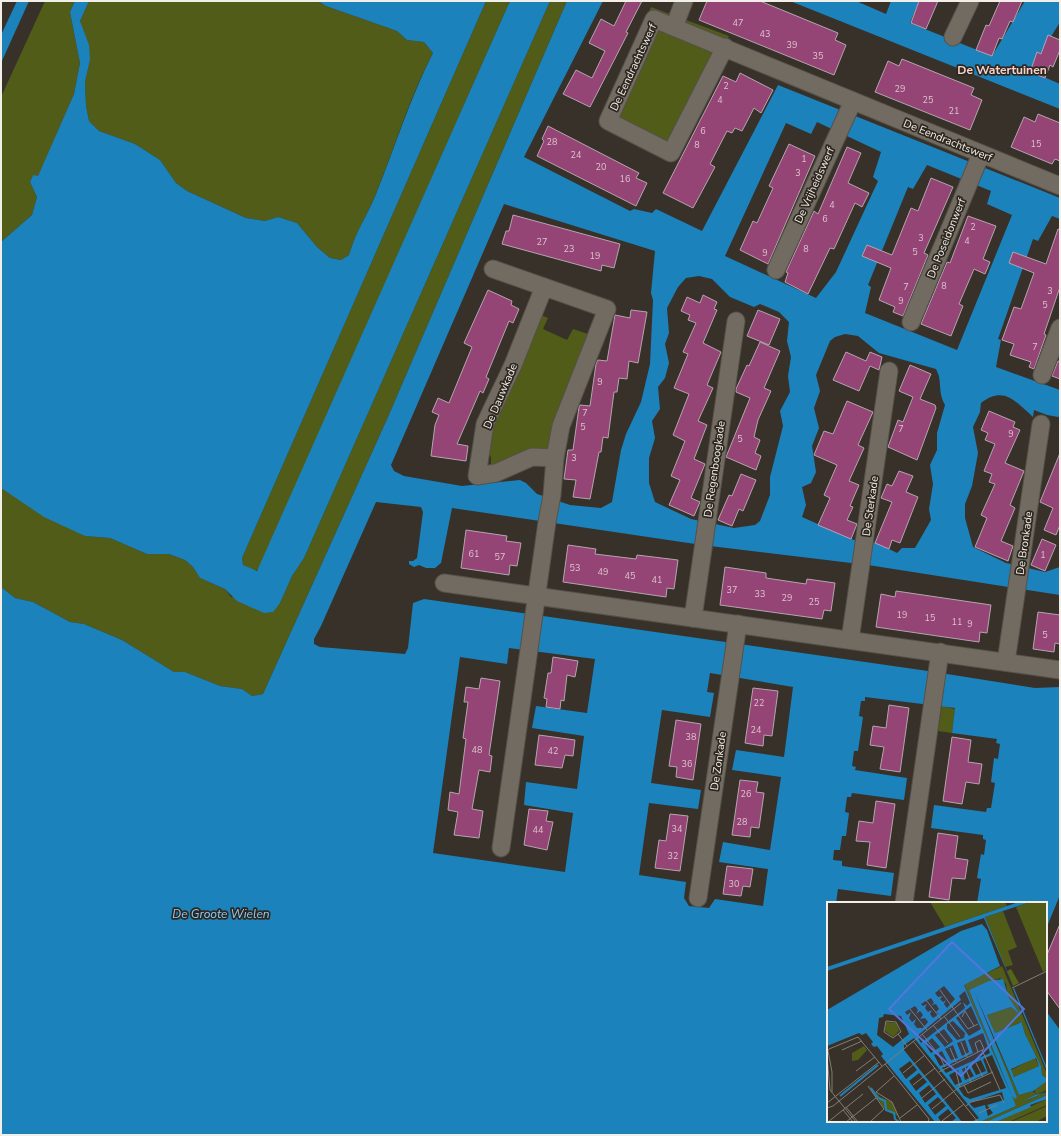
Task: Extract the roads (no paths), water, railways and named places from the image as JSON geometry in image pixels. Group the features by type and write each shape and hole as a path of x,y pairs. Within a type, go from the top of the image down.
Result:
{"street":[{"path":"674,27 684,1"},
{"path":"953,37 970,1"},
{"name":"De Eendrachtswerf","path":"725,47 671,153 608,121 654,19 725,47 851,105 980,157 1060,186"},
{"name":"De Vrijheidswerf","path":"776,270 851,105"},
{"name":"De Poseidonwerf","path":"911,322 980,157"},
{"path":"493,269 607,309 561,426 555,458 552,495 535,603 501,848"},
{"name":"De Dauwkade","path":"544,287 513,365 485,424 476,476 496,473 532,457 555,458"},
{"name":"De Regenboogkade","path":"692,618 736,321"},
{"path":"1042,375 1060,328"},
{"name":"De Sterkade","path":"850,640 889,371"},
{"name":"De Bronkade","path":"1006,662 1041,424"},
{"path":"444,583 535,603 692,618 737,629 850,640 939,658 1006,662 1060,670"},
{"name":"De Zonkade","path":"698,898 737,629"},
{"path":"904,902 939,658"}],"water":[{"path":"17,1 29,1 1,63 1,35"},
{"path":"75,1 89,1 80,21 89,45 90,60 85,82 86,106 89,121 99,131 135,144 160,160 176,183 187,191 246,218 265,221 278,217 297,223 317,247 330,258 341,260 349,255 355,238 376,194 410,105 433,53 424,42 407,40 397,31 326,6 318,1 486,1 242,558 243,565 257,571 510,1 550,1 304,558 292,576 280,603 273,612 264,613 237,601 225,589 200,578 193,567 185,560 169,554 147,554 110,538 85,536 44,517 1,488 1,242 32,215 37,197 30,182 33,175 38,176 74,94 80,63 70,12"},
{"name":"De Groote Wielen","path":"567,1 603,1 524,157 630,211 634,209 652,213 656,209 702,231 778,85 1060,198 1060,219 1052,216 1038,241 1033,239 998,339 1001,340 996,367 1060,390 1060,416 1047,415 1034,410 1033,417 1015,401 1003,396 996,395 981,403 980,412 973,427 978,453 972,486 965,504 965,518 973,547 1006,563 1045,572 1060,567 1060,595 868,565 702,545 452,508 441,563 435,568 426,568 419,565 414,567 409,564 409,561 413,561 417,558 423,512 421,507 376,502 314,639 314,644 320,647 405,654 408,648 413,603 424,599 928,671 1035,688 1060,687 1060,895 1047,927 1047,902 977,902 981,879 977,878 981,854 984,855 986,840 983,839 983,835 931,828 934,805 986,812 987,808 991,808 995,783 991,782 994,758 998,759 1000,744 996,743 997,739 952,733 955,708 865,697 865,701 861,701 859,716 863,717 858,751 854,751 852,766 856,767 855,770 907,778 904,800 852,793 851,797 847,797 845,812 849,813 846,836 842,836 840,850 834,850 833,860 842,861 842,866 894,873 891,896 838,889 836,902 827,902 827,1122 1047,1122 1047,1012 1060,1030 1060,1135 1,1135 1,587 15,598 33,602 70,622 84,624 122,640 174,672 185,672 220,686 242,689 252,696 263,694 388,417","holes":["817,122 881,152 873,177 878,181 836,272 816,298 725,256 786,123 811,134","927,165 991,191 987,204 1012,215 957,350 865,313 871,287 868,285 908,187 913,189","504,204 655,251 651,293 653,300 650,364 641,402 626,434 621,450 612,502 601,508 570,505 537,494 526,483 520,480 462,486 404,476 394,471 391,465","699,276 712,279 730,297 754,307 760,304 779,312 789,322 787,341 791,357 788,376 790,392 780,411 783,426 770,477 770,495 760,521 755,525 734,528 691,519 655,502 649,483 649,458 655,438 652,421 660,409 658,387 665,378 669,363 665,344 669,333 667,308 678,287 686,278","845,334 858,336 879,353 936,369 938,374 941,395 945,405 937,433 937,450 930,465 933,484 929,509 931,520 915,548 902,548 897,553 877,543 854,540 802,517 806,505 802,487 811,483 816,472 812,446 819,428 814,408 820,391 816,375 830,341 835,337","509,648 595,659 587,713 536,706 532,728 584,736 577,789 526,782 524,805 573,813 565,872 433,853 460,657 507,664","710,673 793,687 784,757 736,750 732,770 781,777 770,850 723,842 719,862 768,869 763,906 715,899 709,908 689,906 684,898 686,882 639,875 649,803 698,809 701,790 651,783 662,710 710,717 714,693 707,692"]},
{"path":"790,1 856,1 886,14 891,1 919,1 910,23 992,56 1025,1 1060,1 1060,22 1030,71 1060,84 1060,109"}],"district":[{"name":"De Watertuinen","path":"1002,70"}]}
